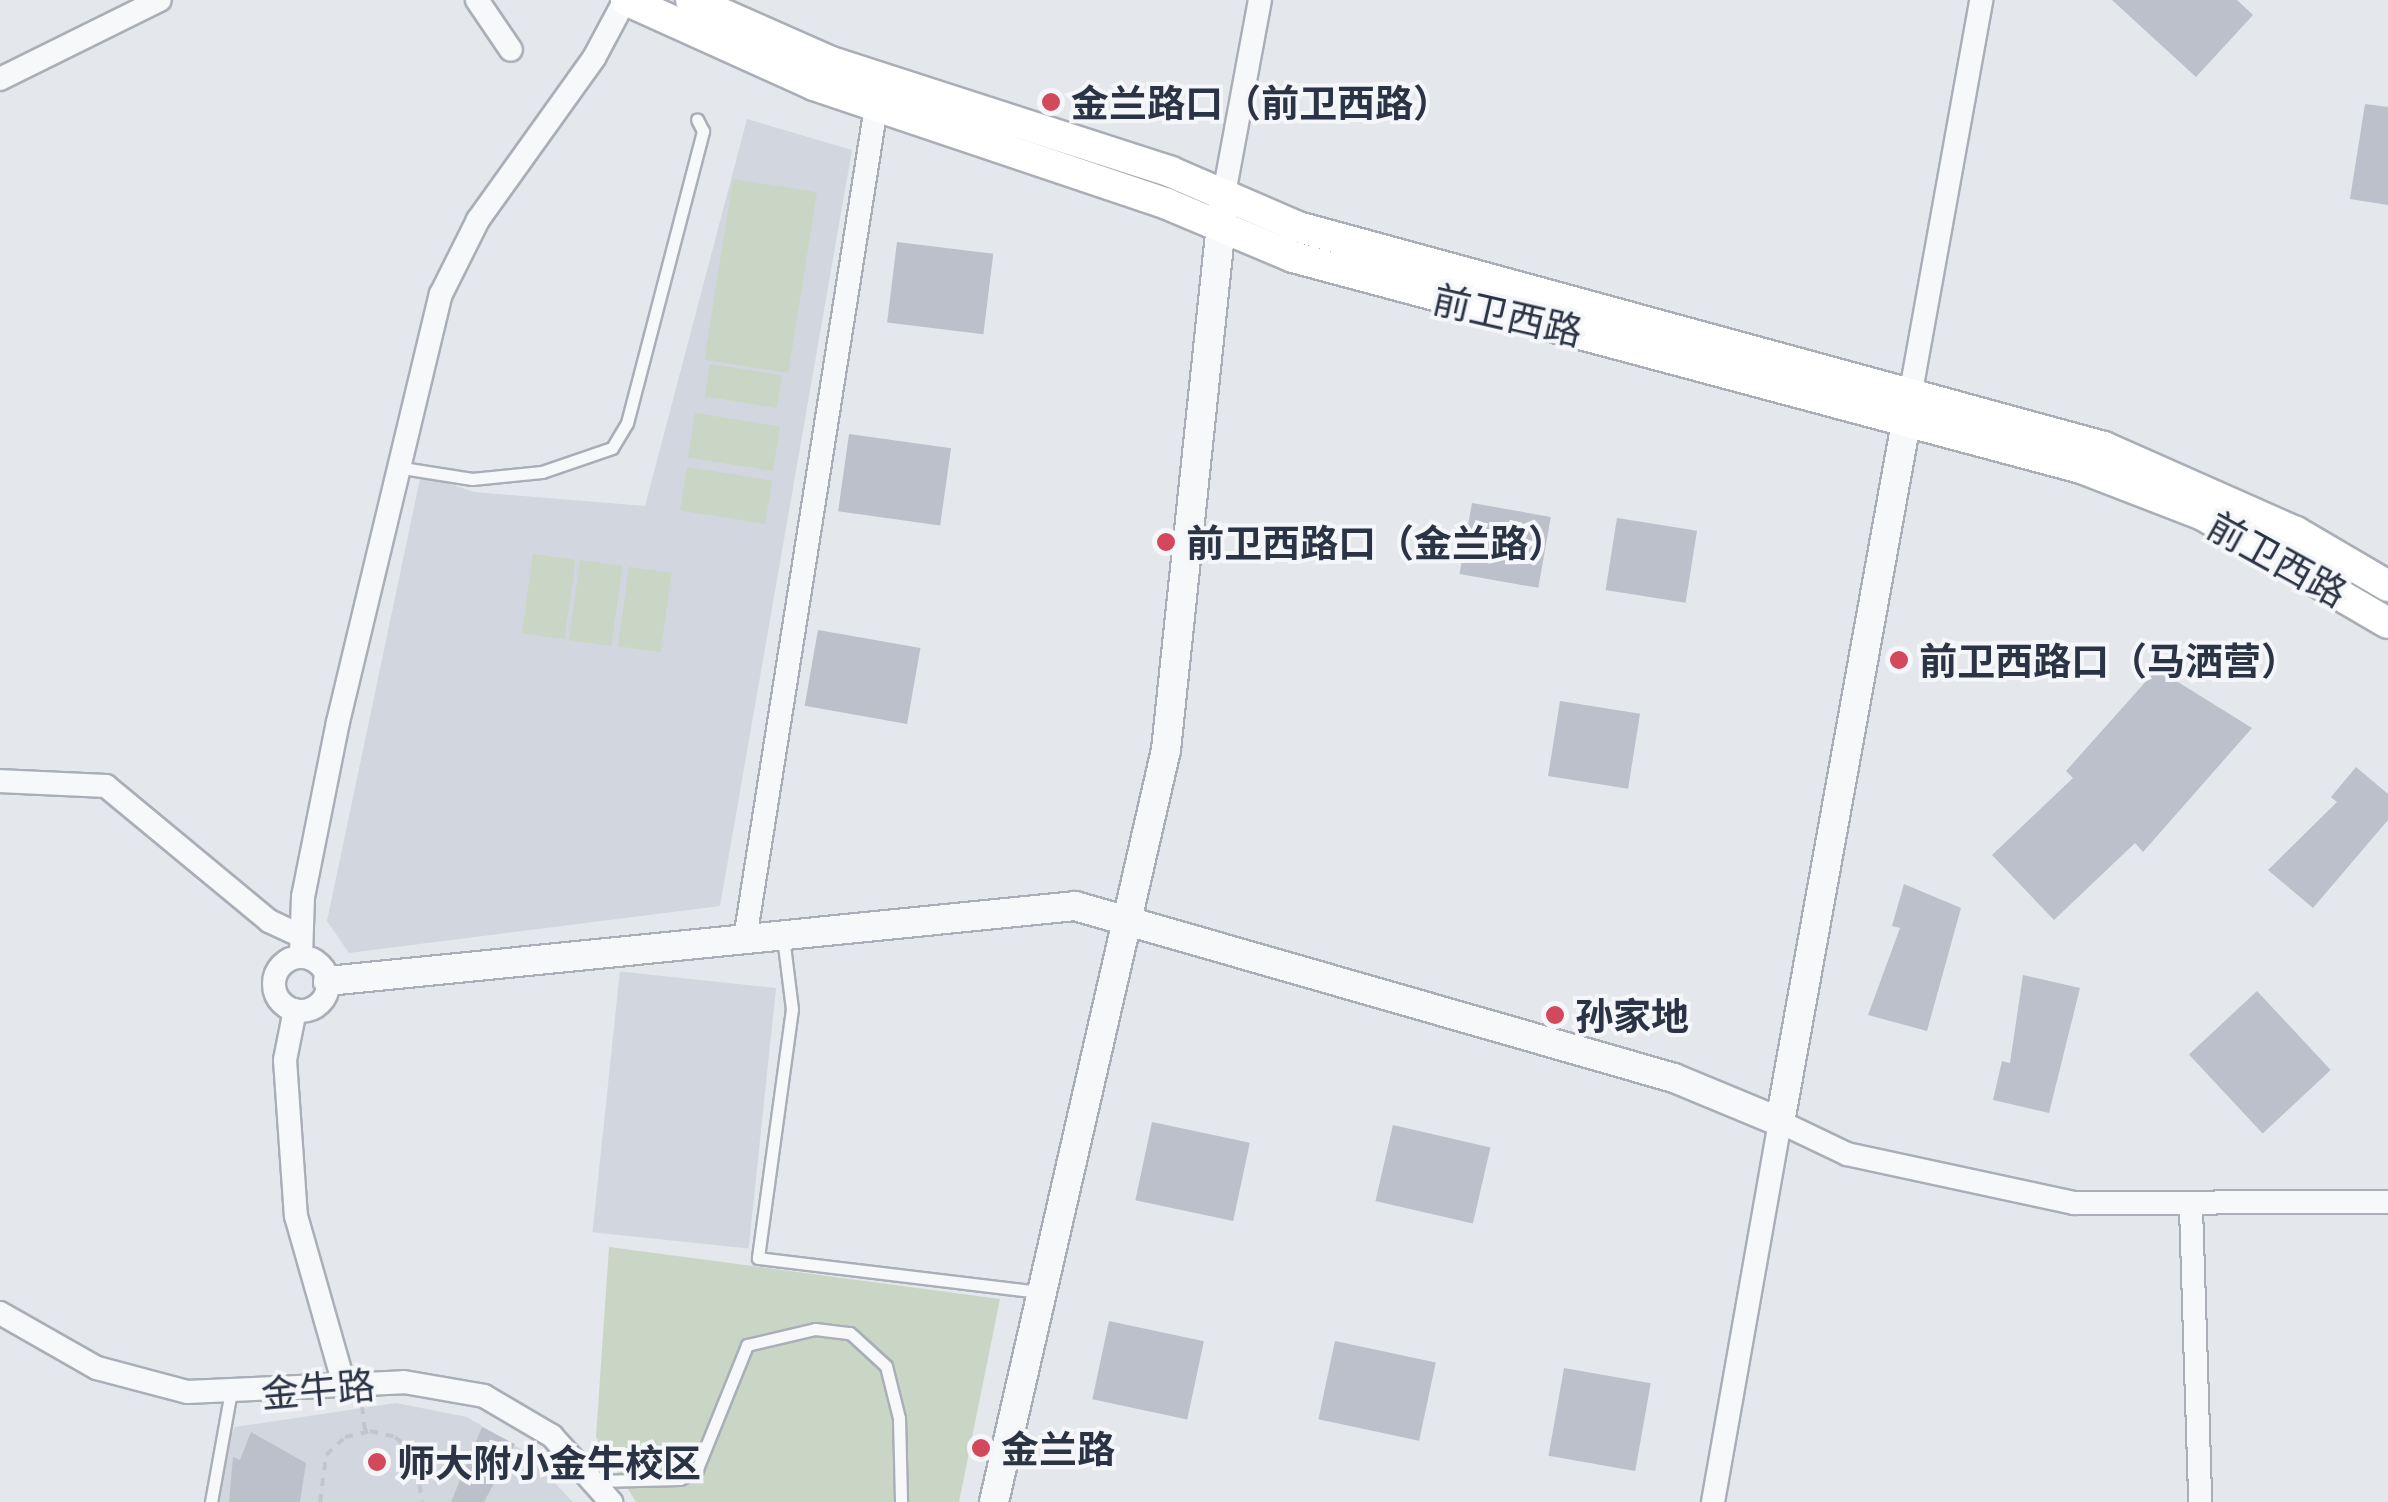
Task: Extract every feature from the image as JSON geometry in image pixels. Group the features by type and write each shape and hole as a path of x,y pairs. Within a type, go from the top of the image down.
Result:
{"main road":[{"name":"前卫西路","path":"626,0 710,44 876,107 1344,272 1534,316 2081,468 2203,515 2388,624"},
{"name":"前卫西路","path":"692,0 832,62 1224,194 1298,227 1911,392 2170,473 2388,586"}],"street":[{"path":"0,79 160,0"},
{"path":"477,0 512,50"},
{"path":"0,781 106,786 301,946 322,966 328,981 322,1002 295,1010 282,1002 275,982 301,946 312,847 396,466 454,264 626,0"},
{"path":"994,1502 1038,1292 1166,750 1200,482 1224,194 1260,0"},
{"path":"1713,1502 1981,0"},
{"path":"745,939 876,107"},
{"path":"328,981 1054,904 1674,1078 1847,1154 1955,1182 2074,1203 2190,1208 2388,1202"},
{"path":"295,1010 285,1060 296,1216 352,1384"},
{"path":"2190,1208 2200,1502"},
{"name":"金牛路","path":"0,1313 140,1384 230,1396 404,1382 484,1396 552,1436 597,1481 611,1502"}],"lane":[{"path":"396,466 472,479 542,472 612,448 627,424 688,190 703,131 697,119"},
{"path":"783,935 792,1009 758,1258 1038,1292"},
{"path":"597,1481 680,1480 697,1469 747,1344 815,1330 850,1333 886,1366 899,1418 900,1502"},
{"path":"210,1502 230,1396"}],"path":[{"path":"352,1384 365,1432"},
{"path":"320,1502 326,1455 365,1432 395,1437 414,1453 422,1502"}],"shaded area":[{"path":"747,119 852,150 720,906 349,953 327,921 421,474 474,492 645,506"},
{"path":"620,972 776,988 749,1249 592,1232"},
{"name":"师大附小金牛校区","path":"396,1403 467,1417 524,1451 573,1502 214,1502 215,1472 235,1427"}],"green space":[{"path":"733,179 817,192 788,373 704,360"},
{"path":"710,364 782,375 777,408 705,397"},
{"path":"695,413 780,426 773,471 688,457"},
{"path":"687,467 772,480 765,524 680,510"},
{"path":"533,554 576,560 564,639 522,633"},
{"path":"580,560 623,566 611,646 569,640"},
{"path":"629,567 672,573 660,652 618,646"},
{"path":"609,1247 1000,1299 959,1502 636,1502 596,1437"}],"building":[{"path":"2112,0 2237,0 2253,15 2196,77"},
{"path":"2365,104 2388,107 2388,205 2350,199"},
{"path":"897,242 993,254 983,334 887,322"},
{"path":"849,434 951,448 940,526 838,511"},
{"path":"1472,503 1551,517 1538,588 1459,574"},
{"path":"1617,518 1697,531 1686,603 1606,590"},
{"path":"818,630 920,648 907,724 805,706"},
{"path":"2157,669 2252,728 2143,852 2135,843 2054,920 1992,855 2073,778 2066,771"},
{"path":"1560,701 1640,714 1628,789 1548,776"},
{"path":"2356,767 2388,794 2388,820 2313,908 2268,870 2337,802 2331,797"},
{"path":"1904,884 1961,908 1927,1031 1868,1015 1900,928 1892,926"},
{"path":"2023,975 2080,988 2049,1113 1993,1100 2002,1061 2010,1063"},
{"path":"2257,991 2331,1070 2263,1133 2189,1054"},
{"path":"1152,1122 1250,1143 1233,1221 1135,1200"},
{"path":"1393,1125 1490,1147 1473,1223 1375,1201"},
{"path":"1109,1321 1204,1341 1187,1419 1092,1399"},
{"path":"1335,1341 1436,1362 1419,1441 1318,1419"},
{"path":"1564,1368 1651,1383 1635,1471 1549,1456"},
{"path":"482,1427 515,1444 484,1502 451,1502"},
{"path":"251,1432 306,1463 300,1502 229,1502 233,1457 240,1460"}],"place":[{"name":"金兰路口（前卫西路）","path":"1051,102"},
{"name":"前卫西路口（金兰路）","path":"1166,542"},
{"name":"前卫西路口（马洒营）","path":"1899,660"},
{"name":"孙家地","path":"1555,1015"},
{"name":"金兰路","path":"981,1448"},
{"name":"师大附小金牛校区","path":"377,1462"}]}
